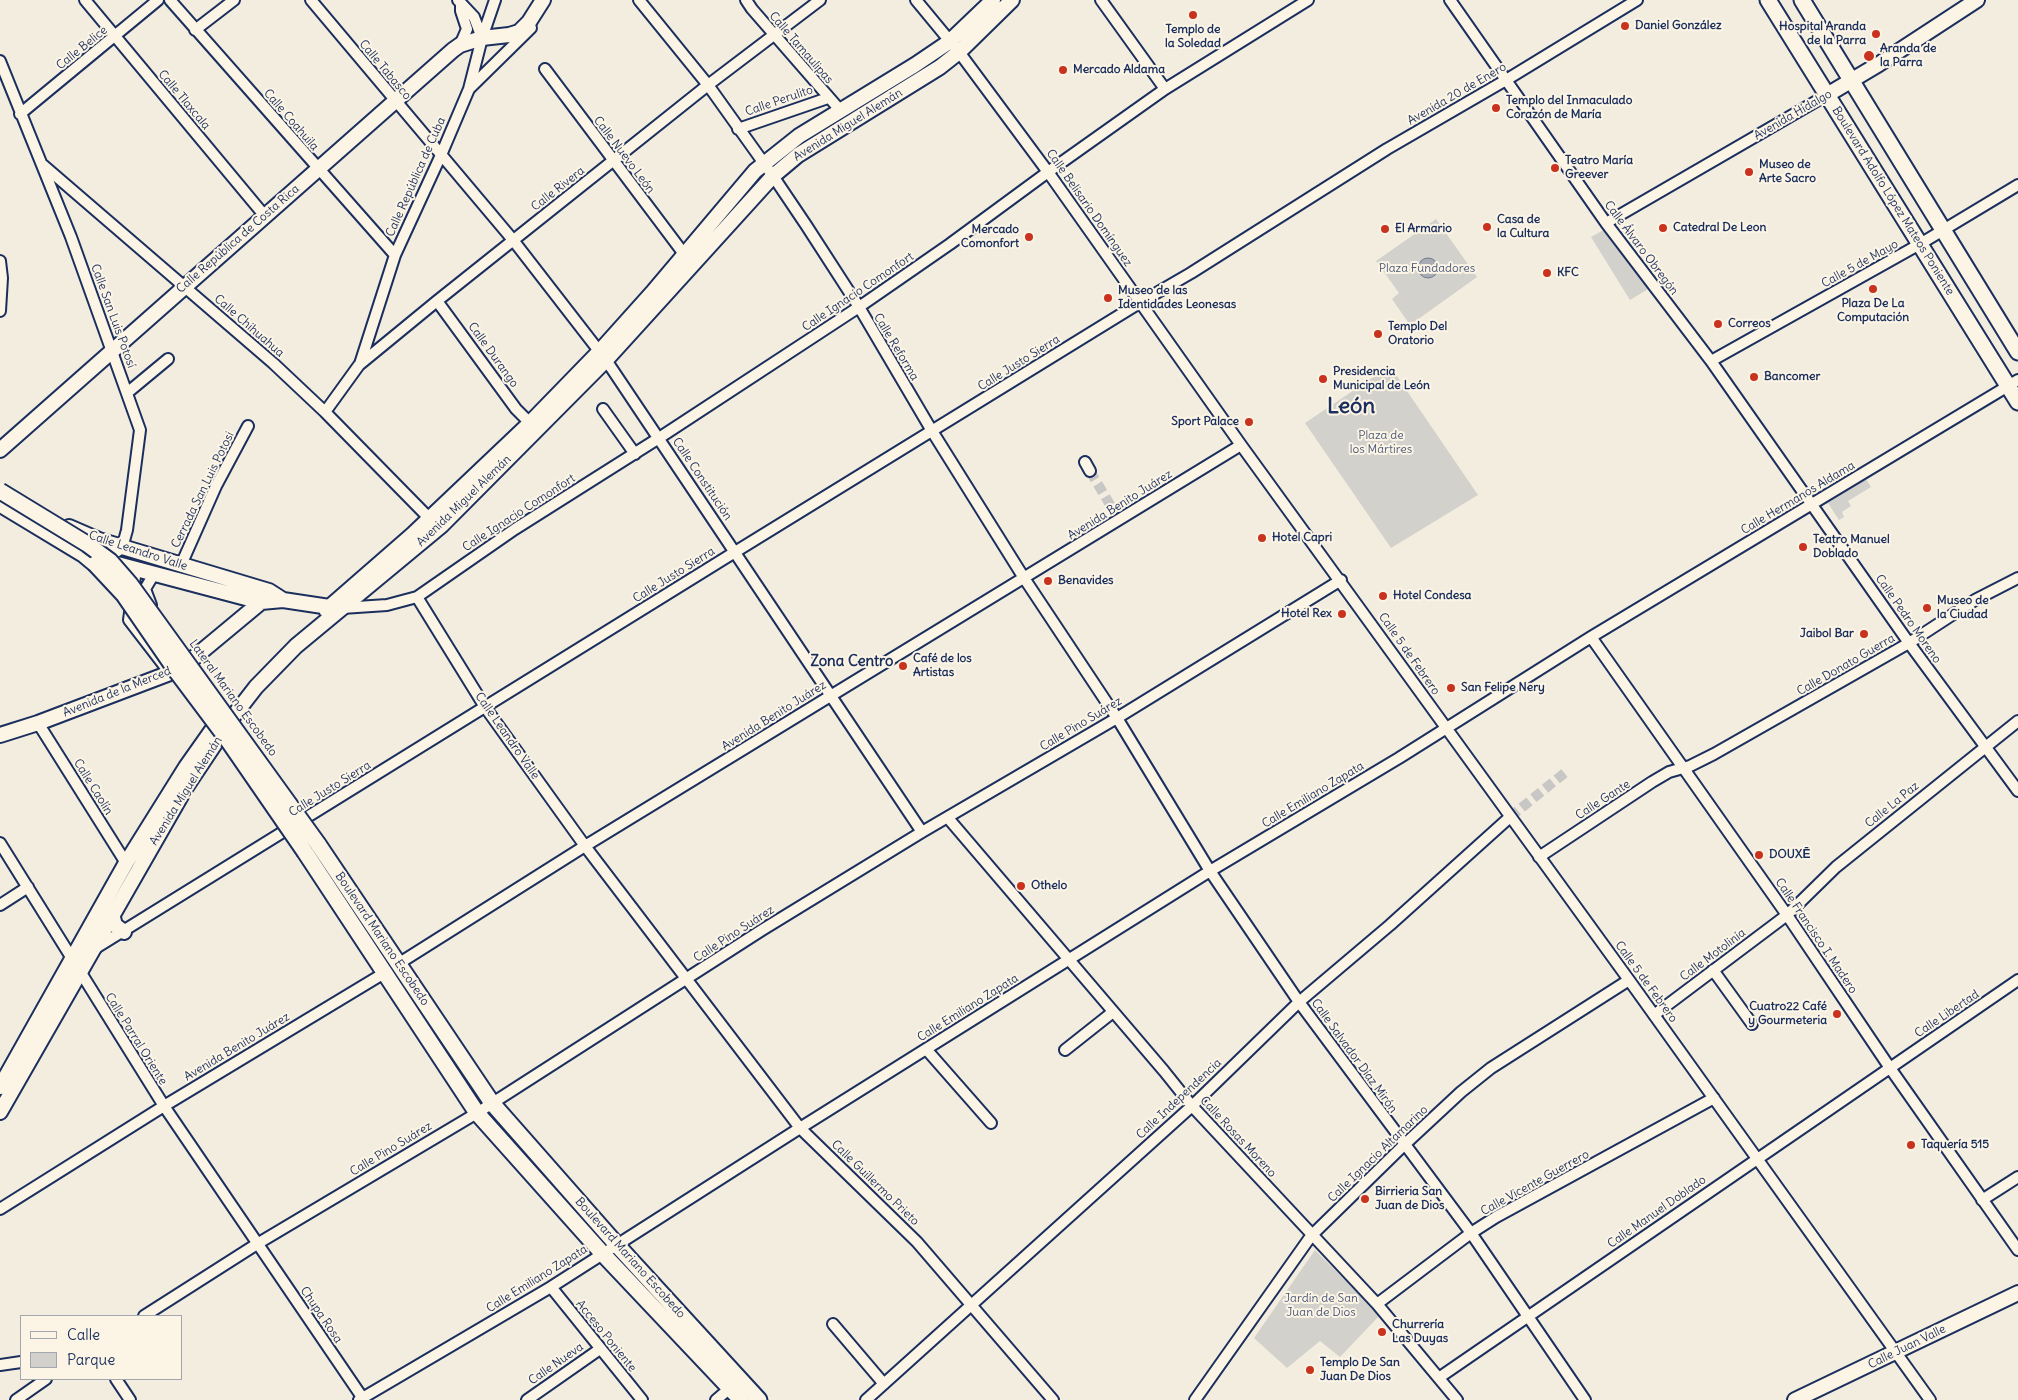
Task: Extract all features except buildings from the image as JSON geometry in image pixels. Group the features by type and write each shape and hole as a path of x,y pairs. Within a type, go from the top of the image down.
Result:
{"main road":[{"name":"Calle República de Costa Rica","path":"0,450 264,215 460,45 482,38 519,32 529,22 543,0"},
{"name":"Avenida Miguel Alemán","path":"0,1087 80,972 215,734 229,714 336,608 603,355 684,254 748,178 764,163 799,136 950,42 993,0"},
{"name":"Avenida Miguel Alemán","path":"336,608 442,525 773,176 798,155 920,80 959,52 1012,0"},
{"name":"Boulevard Adolfo López Mateos Poniente","path":"1768,0 1920,244 2013,383 2018,402"},
{"path":"1802,0 2018,352"},
{"name":"Avenida Hidalgo","path":"1827,95 1977,0"},
{"name":"Calle Leandro Valle","path":"0,484 63,524 99,540 181,565 265,596"},
{"name":"Boulevard Mariano Escobedo","path":"0,491 87,544 110,561 130,584 391,963 492,1103 617,1245 759,1400"},
{"name":"Boulevard Mariano Escobedo","path":"0,504 83,554 124,595 177,672 309,844"},
{"name":"Calle Leandro Valle","path":"83,554 154,574 283,600 336,608"},
{"name":"Avenida de la Merced","path":"0,735 38,723 170,672 190,661 265,596"},
{"name":"Avenida Miguel Alemán","path":"0,1112 9,1074 126,863 186,767 215,734"},
{"path":"112,914 115,925 124,932"},
{"name":"Boulevard Mariano Escobedo","path":"391,963 477,1113 602,1253 741,1400"},
{"name":"Calle Juan Valle","path":"1795,1400 2018,1293"}],"street":[{"name":"Calle Tlaxcala","path":"85,0 264,215"},
{"name":"Calle Belice","path":"20,114 158,0"},
{"name":"Calle Coahuila","path":"170,0 395,255"},
{"path":"195,30 234,0"},
{"name":"Calle Tabasco","path":"311,0 441,155"},
{"name":"Calle República de Cuba","path":"359,365 395,255 469,89 482,38 495,0"},
{"path":"469,89 528,32 551,0"},
{"name":"Calle Reforma","path":"639,0 708,85 773,176 858,307 932,431 1024,578 1117,718"},
{"name":"Calle Tamaulipas","path":"746,0 840,110"},
{"name":"Calle Rivera","path":"325,412 359,365 708,85 820,0"},
{"name":"Calle Belisario Domínguez","path":"916,0 959,52 1048,172 1241,445 1341,580"},
{"path":"1101,0 1165,89"},
{"name":"Calle Ignacio Comonfort","path":"417,597 515,529 635,454 858,307 950,244 1165,89 1308,0"},
{"name":"Calle Álvaro Obregón","path":"1450,0 1606,223 1711,361"},
{"name":"Avenida 20 de Enero","path":"1289,211 1637,0"},
{"path":"459,2 474,17 482,38"},
{"path":"459,2 460,11 467,29 460,45"},
{"name":"Calle San Luis Potosí","path":"0,62 71,237 140,430 130,512 122,548"},
{"name":"Calle Nuevo León","path":"545,69 684,254"},
{"name":"Avenida Hidalgo","path":"1606,223 1827,95"},
{"name":"Calle Perulito","path":"738,129 828,98"},
{"name":"Calle Constitución","path":"441,155 513,240 603,355 922,832"},
{"name":"Calle Chihuahua","path":"42,164 273,363 325,412 430,519"},
{"name":"Calle 5 de Mayo","path":"1711,361 1920,244 2018,185"},
{"name":"Calle Justo Sierra","path":"72,960 124,932 735,552 1141,302 1192,273 1289,211"},
{"path":"0,261 2,278 0,311"},
{"name":"Calle Durango","path":"437,301 516,409 530,423"},
{"path":"127,393 168,359"},
{"name":"Calle Pedro Moreno","path":"1711,361 1909,643 2018,791"},
{"name":"Calle Hermanos Aldama","path":"1591,637 2013,383"},
{"path":"604,409 635,454"},
{"name":"Cerrada San Luis Potosi","path":"181,565 216,486 248,426"},
{"name":"Avenida Benito Juárez","path":"0,1209 391,963 1024,578 1117,516 1241,445"},
{"path":"83,554 110,556 122,548"},
{"name":"Lateral Mariano Escobedo","path":"136,569 130,620 170,672 285,832 309,844 386,939 391,963"},
{"name":"Lateral Mariano Escobedo","path":"154,574 146,585 148,600 305,820 309,844"},
{"name":"Calle Donato Guerra","path":"1683,767 1714,754 1909,643 1975,600 2018,578"},
{"name":"Calle Pino Suárez","path":"146,1315 257,1244 477,1113 762,930 922,832 1117,718 1341,580"},
{"name":"Calle 5 de Febrero","path":"1341,580 1510,818 1629,980 1930,1400"},
{"name":"Calle Leandro Valle","path":"336,608 387,605 417,597 485,707 585,846 687,979"},
{"name":"Calle Emiliano Zapata","path":"362,1399 551,1287 800,1128 1210,871 1446,728 1591,637"},
{"name":"Calle Francisco I. Madero","path":"1591,637 1787,915 1890,1068 2018,1250"},
{"name":"Calle Salvador Díaz Mirón","path":"1117,718 1210,871 1299,1002 1471,1233 1585,1400"},
{"name":"Calle La Paz","path":"1787,915 1836,867 2018,721"},
{"name":"Calle Caolín","path":"38,723 126,863"},
{"name":"Calle Gante","path":"1539,857 1652,782 1683,767"},
{"name":"Calle Rosas Moreno","path":"948,818 1173,1081 1192,1106 1311,1236 1377,1304 1440,1377 1457,1400"},
{"name":"Calle Independencia","path":"866,1400 1192,1106 1299,1002 1390,925 1510,818"},
{"name":"Calle Parral Oriente","path":"0,843 164,1106 257,1244"},
{"path":"0,905 28,887"},
{"name":"Calle Motolinía","path":"1654,1015 1787,915"},
{"path":"1714,970 1752,1024"},
{"name":"Calle Guillermo Prieto","path":"687,979 800,1128 917,1242 1052,1400"},
{"name":"Calle Ignacio Altamarino","path":"1195,1400 1311,1236 1404,1145 1461,1092 1492,1068 1629,980"},
{"name":"Calle Libertad","path":"1890,1068 2018,980"},
{"path":"1065,1050 1113,1012"},
{"path":"926,1049 991,1123"},
{"name":"Calle Manuel Doblado","path":"1440,1377 1890,1068"},
{"name":"Calle Vicente Guerrero","path":"1377,1304 1471,1233 1496,1217 1714,1098"},
{"path":"1982,1200 2018,1177"},
{"name":"Chupa Rosa","path":"257,1244 362,1399"},
{"name":"Acceso Poniente","path":"551,1287 642,1400"},
{"path":"833,1324 884,1384"},
{"name":"Calle Nueva","path":"527,1400 600,1349"},
{"path":"0,1365 20,1362"},
{"path":"16,1400 45,1380"},
{"path":"117,1380 130,1400"},
{"path":"716,1400 730,1388"}],"green space":[{"name":"Plaza Fundadores","path":"1436,219 1477,277 1410,325 1392,299 1399,293 1376,261"},
{"path":"1607,228 1650,288 1630,300 1591,237"},
{"name":"Plaza de los Mártires","path":"1390,366 1478,495 1391,548 1305,423"},
{"path":"1866,479 1871,487 1848,501 1851,506 1842,512 1844,517 1839,520 1828,503"},
{"name":"Jardín de San Juan de Dios","path":"1315,1250 1380,1315 1340,1357 1320,1341 1287,1368 1254,1338"}],"shaded area":[{"path":"1428,258 1435,261 1438,268 1435,275 1428,278 1421,275 1418,268 1421,261"}],"tunnel":[{"path":"1090,471 1115,513"},
{"path":"1510,817 1567,771"}],"place":[{"name":"Templo de la Soledad","path":"1193,15"},
{"name":"Daniel González","path":"1625,26"},
{"name":"Hospital Aranda de la Parra","path":"1876,34"},
{"name":"Aranda de la Parra","path":"1869,56"},
{"name":"Mercado Aldama","path":"1063,70"},
{"name":"Templo del Inmaculado Corazón de María","path":"1496,108"},
{"name":"Teatro María Greever","path":"1555,168"},
{"name":"Museo de Arte Sacro","path":"1749,172"},
{"name":"Casa de la Cultura","path":"1487,227"},
{"name":"Catedral De Leon","path":"1663,228"},
{"name":"El Armario","path":"1385,229"},
{"name":"Mercado Comonfort","path":"1029,237"},
{"name":"KFC","path":"1547,273"},
{"name":"Plaza De La Computación","path":"1873,289"},
{"name":"Museo de las Identidades Leonesas","path":"1108,298"},
{"name":"Correos","path":"1718,324"},
{"name":"Templo Del Oratorio","path":"1378,334"},
{"name":"Bancomer","path":"1754,377"},
{"name":"Presidencia Municipal de León","path":"1323,379"},
{"name":"Sport Palace","path":"1249,422"},
{"name":"Hotel Capri","path":"1262,538"},
{"name":"Teatro Manuel Doblado","path":"1803,547"},
{"name":"Benavides","path":"1048,581"},
{"name":"Hotel Condesa","path":"1383,596"},
{"name":"Museo de la Ciudad","path":"1927,608"},
{"name":"Hotel Rex","path":"1342,614"},
{"name":"Jaibol Bar","path":"1864,634"},
{"name":"Café de los Artistas","path":"903,666"},
{"name":"San Felipe Nery","path":"1451,688"},
{"name":"DOUXĒ","path":"1759,855"},
{"name":"Othelo","path":"1021,886"},
{"name":"Cuatro22 Café y Gourmeteria","path":"1837,1014"},
{"name":"Taquería 515","path":"1911,1145"},
{"name":"Birrieria San Juan de Dios","path":"1365,1199"},
{"name":"Churrería Las Duyas","path":"1382,1332"},
{"name":"Templo De San Juan De Dios","path":"1310,1370"}],"district":[{"name":"León","path":"1351,407"},
{"name":"Zona Centro","path":"852,662"}]}
